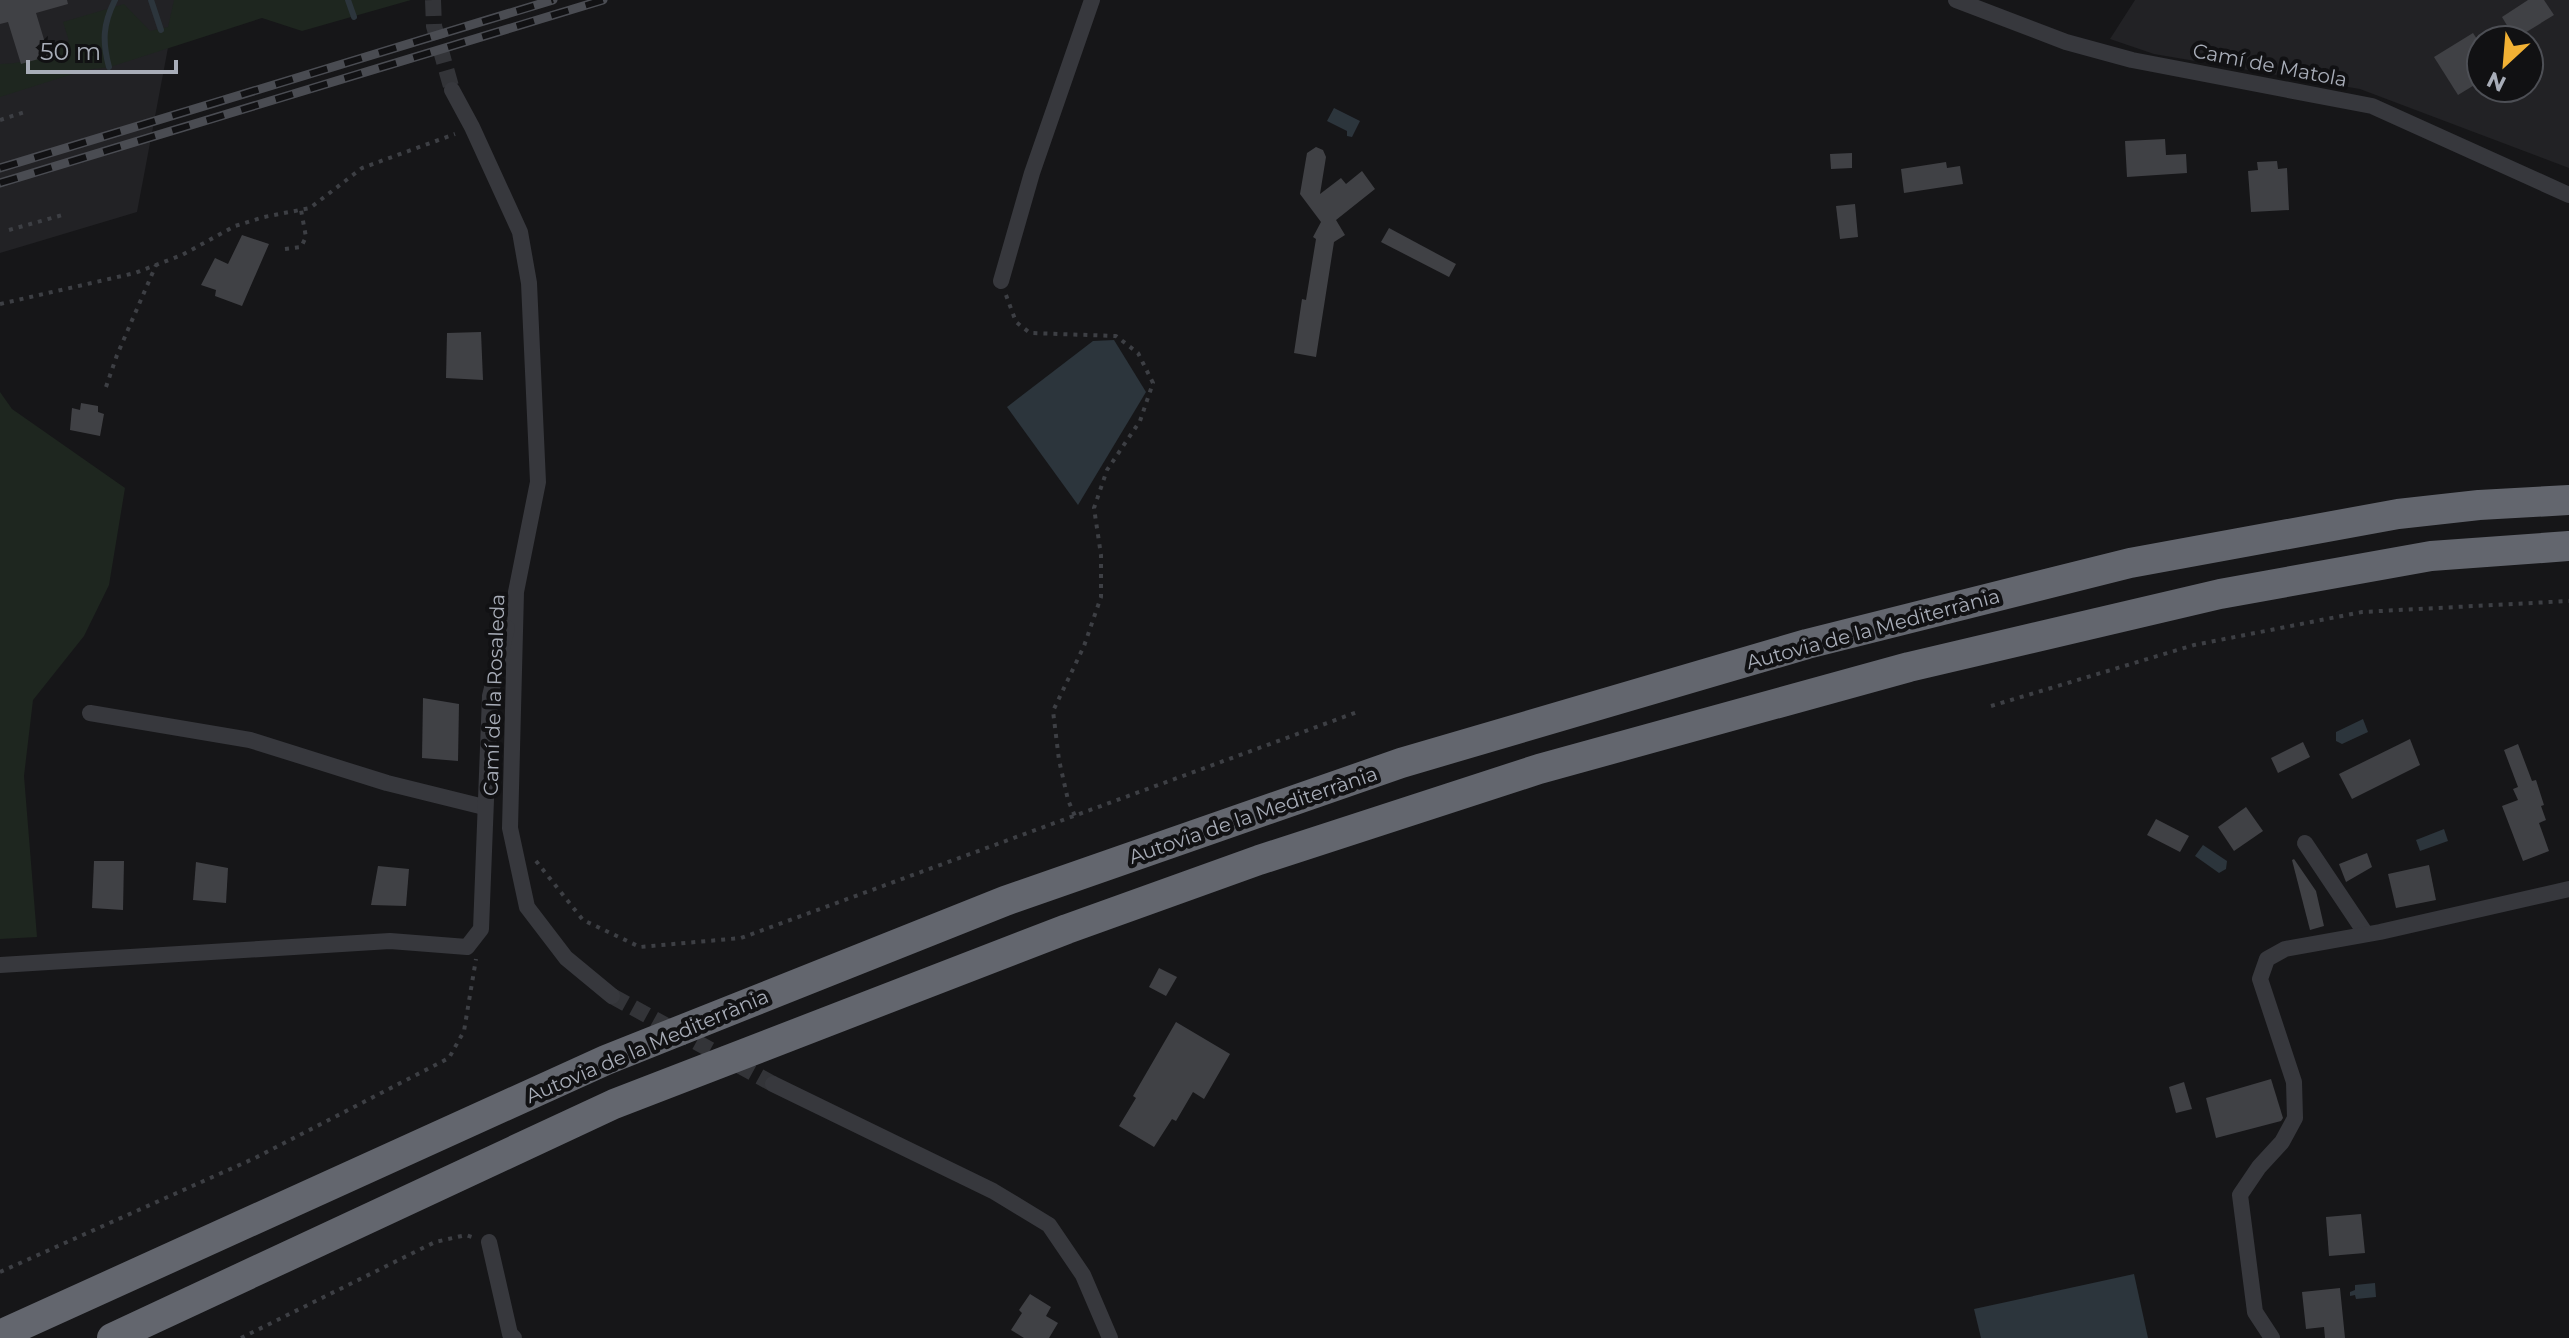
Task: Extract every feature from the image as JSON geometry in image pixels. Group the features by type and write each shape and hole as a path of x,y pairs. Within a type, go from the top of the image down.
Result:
{"highway":[{"name":"Autovia de la Mediterrània","path":"0,1335 606,1060 1005,901 1401,763 1807,644 2130,563 2398,514 2569,500"},
{"name":"Autovia de la Mediterrània","path":"112,1338 614,1104 909,988 1229,870 1539,769 1909,667 2220,594 2431,556 2569,546"}],"street":[{"path":"1001,281 1032,173 1092,0"},
{"name":"Camí de Matola","path":"1956,0 2066,42 2132,60 2372,106 2569,195"},
{"name":"Camí de la Rosaleda","path":"452,90 520,232 529,283 538,482 516,592 510,828 527,907 566,958 612,996"},
{"path":"0,965 390,941 467,947 481,929 490,696 516,592"},
{"path":"90,713 250,740 387,783 484,807"},
{"path":"2305,843 2366,934"},
{"path":"2272,1338 2255,1312 2240,1195 2259,1167 2282,1142 2295,1118 2294,1082 2260,979 2267,959 2285,949 2569,889"},
{"path":"773,1084 993,1191 1049,1225 1083,1275 1110,1338"},
{"path":"489,1242 510,1334 514,1338"}],"path":[{"path":"0,120 28,111"},
{"path":"0,304 135,273 182,255 235,226 310,208 362,168 472,127"},
{"path":"285,249 301,247 306,237 301,210"},
{"path":"9,230 66,214"},
{"path":"106,387 156,265"},
{"path":"1001,281 1016,322 1030,333 1116,336 1138,353 1153,383 1140,421 1107,470 1094,508 1101,555 1101,597 1084,646 1053,711 1059,760 1075,816"},
{"path":"1991,706 2194,645 2362,612 2569,601"},
{"path":"510,828 583,920 640,947 741,938 1360,711"},
{"path":"0,1272 255,1158 449,1058 464,1031 481,929"},
{"path":"241,1338 435,1242 466,1235 489,1242"}],"shaded area":[{"path":"0,0 177,0 137,212 0,253"},
{"path":"174,0 411,0 302,31 262,18 110,67 85,70 0,97 0,64 36,58 69,41 63,22 124,4 150,31 168,27"},
{"path":"2135,0 2569,0 2569,168 2360,89 2154,54 2110,39"},
{"path":"1334,108 1360,121 1352,137 1327,121"},
{"path":"1114,340 1146,392 1078,505 1007,407 1093,341"},
{"path":"0,392 12,409 125,488 109,585 84,636 33,700 24,776 37,937 0,939"},
{"path":"2363,719 2368,732 2342,744 2336,741 2336,732"},
{"path":"2444,829 2448,841 2420,851 2416,840"},
{"path":"2203,845 2227,861 2226,869 2219,873 2195,856"},
{"path":"2134,1274 2148,1338 1981,1338 1974,1309"},
{"path":"2375,1283 2376,1297 2356,1299 2355,1295 2350,1296 2355,1285"}],"building":[{"path":"0,0 67,0 68,4 36,13 49,56 21,64 8,22 0,24"},
{"path":"2528,0 2544,0 2554,15 2539,24 2506,24 2502,17"},
{"path":"2465,38 2465,91 2458,95 2434,57"},
{"path":"2165,139 2166,155 2186,154 2187,173 2127,177 2125,141"},
{"path":"1316,147 1323,150 1326,157 1320,194 1341,178 1346,184 1362,171 1375,189 1336,220 1345,235 1334,242 1316,357 1294,353 1316,239 1313,237 1321,222 1300,194 1307,153"},
{"path":"1852,153 1852,168 1831,169 1830,154"},
{"path":"2277,161 2278,169 2287,168 2289,210 2251,212 2248,171 2258,170 2257,162"},
{"path":"1946,162 1947,168 1960,166 1963,184 1904,193 1901,169"},
{"path":"1855,204 1858,237 1840,239 1836,206"},
{"path":"1389,228 1456,264 1449,277 1381,242"},
{"path":"242,235 269,244 242,306 215,296 216,290 201,285 215,258 228,264"},
{"path":"481,332 483,380 446,378 447,333"},
{"path":"81,403 98,406 98,412 104,414 100,436 70,430 72,408 80,410"},
{"path":"423,698 459,704 458,761 422,758"},
{"path":"2410,739 2420,765 2352,799 2339,774"},
{"path":"2303,742 2310,757 2278,773 2271,758"},
{"path":"2518,744 2532,781 2536,780 2544,805 2541,806 2546,820 2539,823 2549,851 2523,861 2502,806 2518,800 2513,789 2518,787 2504,750"},
{"path":"2246,807 2263,831 2234,851 2218,827"},
{"path":"2156,819 2189,836 2180,852 2147,835"},
{"path":"2367,853 2372,867 2346,882 2339,864"},
{"path":"2294,859 2316,891 2324,926 2310,930"},
{"path":"94,861 124,861 123,910 92,908"},
{"path":"196,862 228,868 226,903 193,900"},
{"path":"2429,865 2436,900 2396,908 2388,874"},
{"path":"378,866 409,869 406,906 371,905"},
{"path":"1159,968 1177,977 1166,996 1149,987"},
{"path":"1176,1022 1230,1054 1204,1099 1193,1092 1176,1121 1172,1119 1154,1147 1119,1126"},
{"path":"2271,1079 2283,1118 2281,1121 2216,1138 2206,1098"},
{"path":"2184,1082 2192,1109 2176,1113 2169,1087"},
{"path":"2361,1214 2365,1253 2329,1256 2326,1217"},
{"path":"2340,1288 2345,1338 2325,1338 2324,1327 2306,1329 2302,1292"},
{"path":"1030,1294 1051,1307 1046,1316 1058,1323 1049,1338 1024,1338 1011,1330"}],"waterway":[{"path":"109,67 105,33 115,0"},
{"path":"151,0 161,30"},
{"path":"348,0 354,17"}],"tunnel":[{"path":"433,0 434,26 452,90"},
{"path":"612,996 773,1084"}],"railway":[{"path":"0,168 553,0"},
{"path":"0,183 603,0"}]}
